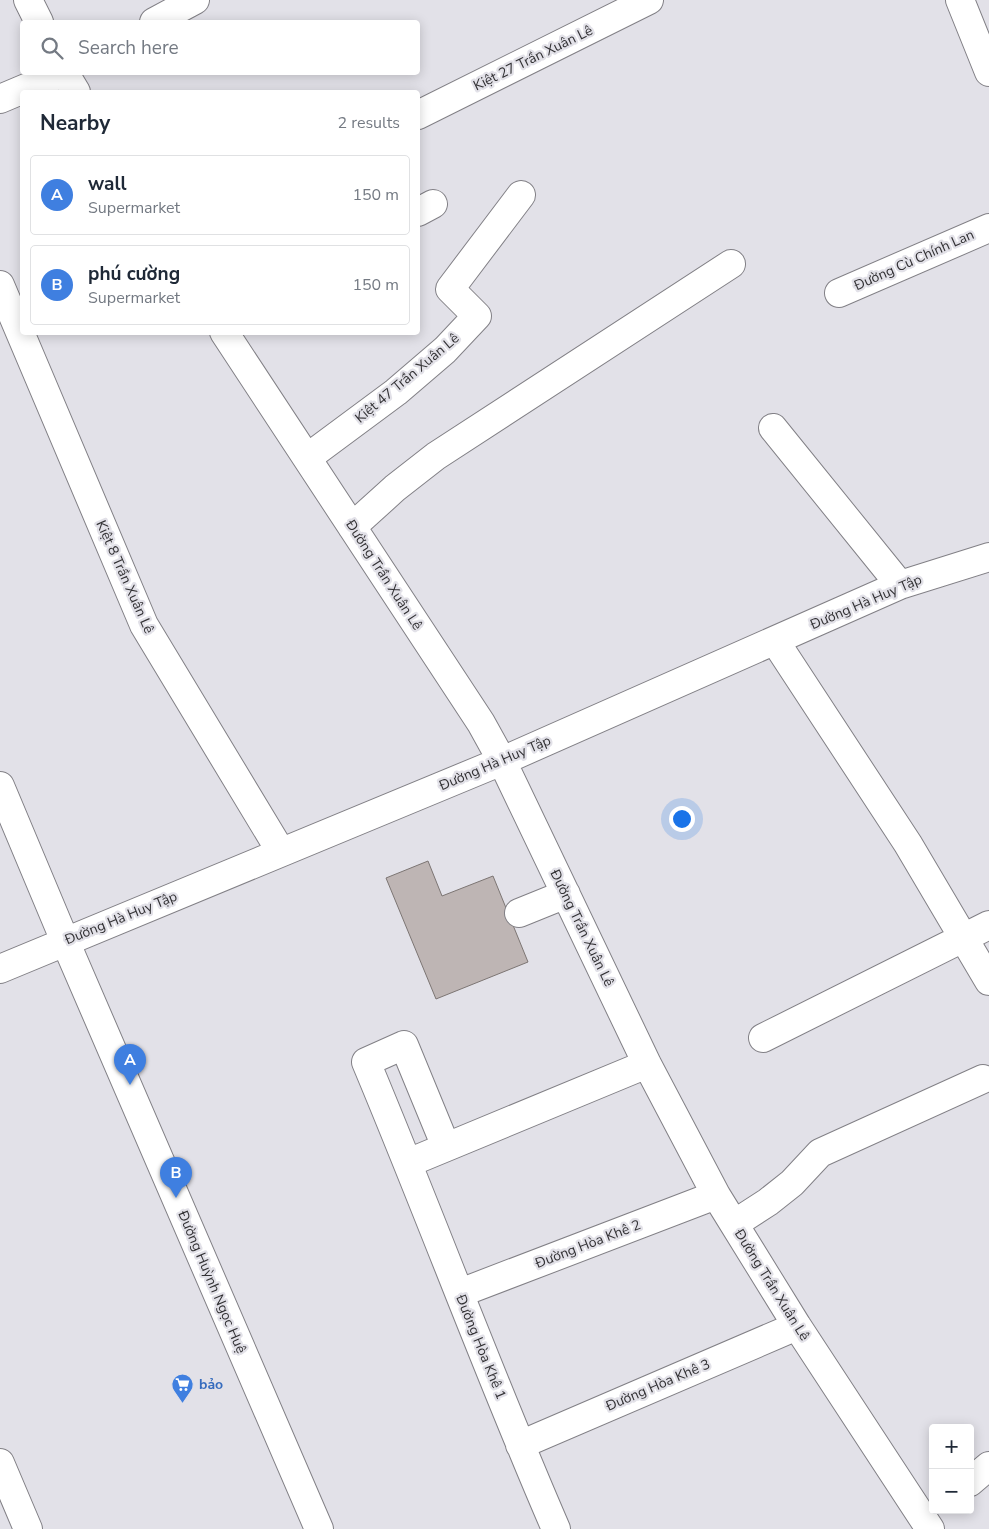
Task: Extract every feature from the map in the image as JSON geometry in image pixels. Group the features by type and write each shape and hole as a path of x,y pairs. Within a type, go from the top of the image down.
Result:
{"street":[{"path":"28,0 38,20"},
{"path":"158,20 195,0"},
{"name":"Kiệt 27 Trần Xuân Lê","path":"420,114 649,0"},
{"path":"960,0 989,72"},
{"path":"21,90 57,75"},
{"path":"66,75 75,90"},
{"path":"0,99 20,91"},
{"name":"Kiệt 47 Trần Xuân Lê","path":"307,458 396,392 444,350 477,316 450,289 521,195"},
{"name":"Đường Cù Chính Lan","path":"839,293 989,228"},
{"path":"352,527 395,488 436,456 731,264"},
{"name":"Kiệt 8 Trần Xuân Lê","path":"0,285 20,332"},
{"name":"Kiệt 8 Trần Xuân Lê","path":"21,335 144,625 281,852"},
{"name":"Đường Trần Xuân Lê","path":"226,335 481,723 502,761 647,1064 716,1195 797,1326 923,1522"},
{"path":"773,428 900,585"},
{"name":"Đường Hà Huy Tập","path":"0,968 502,761 900,585 989,557"},
{"path":"775,641 908,844 989,981"},
{"name":"Đường Huỳnh Ngọc Huệ","path":"0,786 319,1529"},
{"path":"519,913 566,894"},
{"path":"763,1038 989,925"},
{"name":"Đường Hòa Khê 1","path":"446,1148 404,1044 366,1062 520,1445 556,1529"},
{"path":"408,1163 647,1064"},
{"path":"734,1224 768,1202 792,1183 820,1153 983,1079"},
{"name":"Đường Hòa Khê 2","path":"460,1293 716,1195"},
{"name":"Đường Hòa Khê 3","path":"520,1445 797,1326"},
{"path":"0,1464 28,1529"},
{"path":"974,1479 989,1466"}],"building":[{"path":"428,861 442,896 493,876 528,962 436,999 386,878"}],"place":[{"name":"wall","path":"130,1085"},
{"name":"phú cường","path":"176,1198"},
{"name":"bảo","path":"183,1403"}]}
